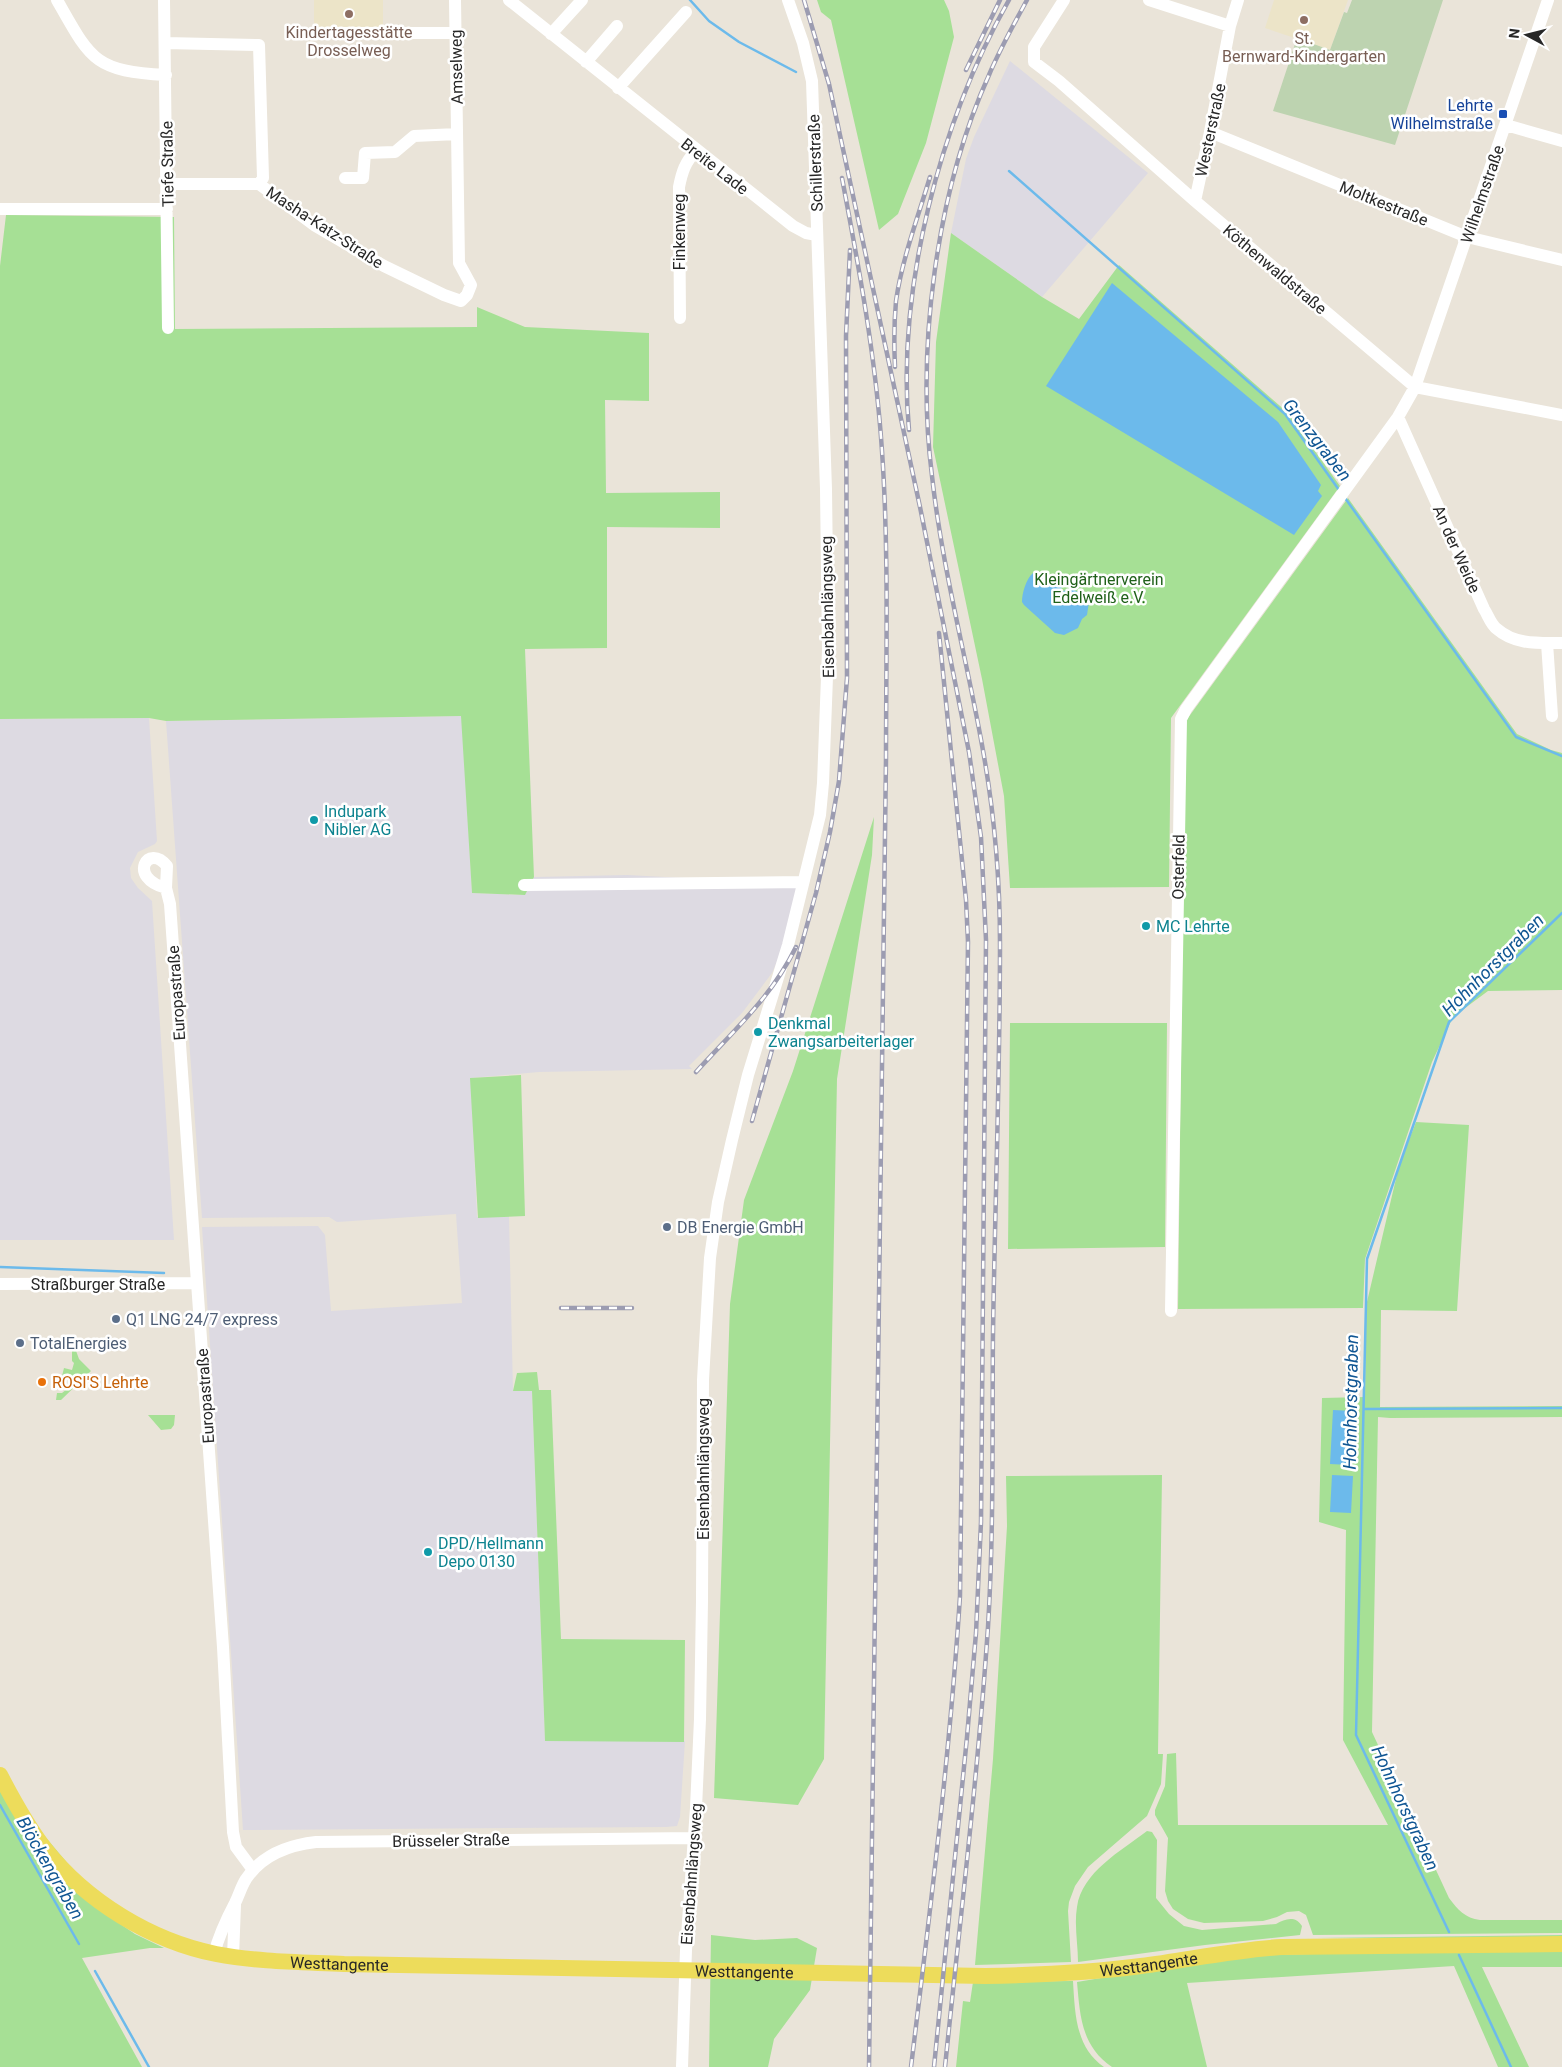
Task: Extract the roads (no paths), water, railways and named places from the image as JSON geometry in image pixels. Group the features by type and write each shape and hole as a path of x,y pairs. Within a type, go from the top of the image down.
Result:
{"main road":[{"name":"Westtangente","path":"0,1774 17,1807 45,1849 59,1865 94,1896 144,1929 170,1940 214,1954 233,1957 344,1964 985,1976 1059,1975 1092,1972 1234,1951 1280,1947 1562,1944"}],"street":[{"path":"57,0 80,41 92,56 105,65 124,72 166,75"},
{"name":"Tiefe Straße","path":"164,0 168,328"},
{"name":"Amselweg","path":"455,0 459,263"},
{"name":"Breite Lade","path":"508,0 696,151 793,226 806,233 817,235"},
{"path":"551,34 582,0"},
{"name":"Schillerstraße","path":"788,0 803,43 812,81 821,330"},
{"name":"Köthenwaldstraße","path":"1064,0 1034,47 1034,62 1059,81 1195,201 1416,387 1562,414"},
{"path":"1149,0 1230,26"},
{"name":"Westerstraße","path":"1195,201 1230,26 1238,0"},
{"name":"Wilhelmstraße","path":"1342,494 1398,418 1416,387 1474,212 1506,125 1548,0"},
{"path":"618,88 686,12"},
{"path":"586,62 617,26"},
{"path":"339,33 455,33"},
{"path":"165,43 259,45 262,178 259,184"},
{"path":"1506,125 1562,141"},
{"name":"Moltkestraße","path":"1210,132 1467,237 1562,260"},
{"path":"345,178 363,178 366,153 395,152 414,136 457,134"},
{"name":"Finkenweg","path":"680,318 679,187 687,160 696,151"},
{"name":"Masha-Katz-Straße","path":"167,184 259,184 314,224 384,266 444,295 461,301 468,296 471,285 459,263"},
{"path":"0,209 167,209"},
{"name":"Eisenbahnlängsweg","path":"682,2067 686,1950 694,1838 702,1601 703,1380 710,1258 718,1202 748,1075 788,946 820,814 827,716 828,650 821,330"},
{"name":"An der Weide","path":"1398,418 1484,609 1495,628 1513,640 1533,644 1562,643"},
{"name":"Osterfeld","path":"1171,1311 1181,719 1186,709 1342,494"},
{"path":"1547,643 1552,716"},
{"path":"524,885 803,882"},
{"name":"Europastraße","path":"166,888 170,904 223,1647 233,1832 236,1846 253,1870"},
{"name":"Straßburger Straße","path":"0,1284 197,1283"},
{"name":"Brüsseler Straße","path":"214,1954 222,1928 243,1885 253,1870 278,1852 298,1844 316,1842 694,1838"},
{"name":"Brüsseler Straße","path":"233,1957 235,1902"}],"water":[{"path":"1112,283 1278,422 1321,485 1318,491 1322,496 1294,535 1046,386"},
{"path":"1033,573 1063,585 1060,590 1072,589 1080,593 1089,602 1087,615 1082,619 1078,628 1064,635 1055,633 1024,605 1022,602 1026,582"},
{"path":"1333,1410 1353,1411 1350,1465 1330,1464"},
{"path":"1332,1475 1353,1476 1351,1513 1330,1512"}],"waterway":[{"name":"Grenzgraben","path":"690,0 709,21 739,42 796,72"},
{"name":"Grenzgraben","path":"1009,171 1285,414 1339,490"},
{"name":"Grenzgraben","path":"1345,498 1516,737 1562,756"},
{"name":"Hohnhorstgraben","path":"1449,1932 1356,1735 1367,1259 1449,1022 1562,913"},
{"path":"0,1267 164,1273"},
{"path":"1364,1409 1562,1408"},
{"name":"Blöckengraben","path":"0,1805 79,1944"},
{"name":"Hohnhorstgraben","path":"1459,1955 1511,2067"},
{"name":"Blöckengraben","path":"95,1971 149,2067"}],"railway":[{"path":"804,0 829,84 920,507 969,752 981,837 986,940 981,1522 976,1633 934,2067"},
{"path":"966,70 1000,0"},
{"path":"909,430 907,376 909,321 928,208 962,99 984,48 1009,0"},
{"path":"945,2067 979,1737 990,1590 1000,944 999,894 990,794 976,712 948,578 932,476 928,427 929,324 943,220 955,169 989,75 1002,46 1027,0"},
{"path":"895,367 896,301 906,254 930,177"},
{"path":"842,178 861,280 876,382 882,451 886,566 886,758 869,2067"},
{"path":"752,1121 816,893 839,781 847,678 846,336 850,250"},
{"path":"911,2067 945,1773 960,1596 968,942 966,900 939,633"},
{"path":"696,1072 763,998 796,947"},
{"path":"561,1308 632,1308"}],"place":[{"name":"Kindertagesstätte Drosselweg","path":"349,14"},
{"name":"St. Bernward-Kindergarten","path":"1304,20"},
{"name":"Lehrte Wilhelmstraße","path":"1503,114"},
{"name":"Indupark Nibler AG","path":"314,820"},
{"name":"MC Lehrte","path":"1146,926"},
{"name":"Denkmal Zwangsarbeiterlager","path":"758,1032"},
{"name":"DB Energie GmbH","path":"667,1227"},
{"name":"Q1 LNG 24/7 express","path":"116,1319"},
{"name":"TotalEnergies","path":"20,1343"},
{"name":"ROSI'S Lehrte","path":"42,1382"},
{"name":"DPD/Hellmann Depo 0130","path":"428,1552"}],"park label":[{"name":"Kleingärtnerverein Edelweiß e.V.","path":"1099,588"}]}
